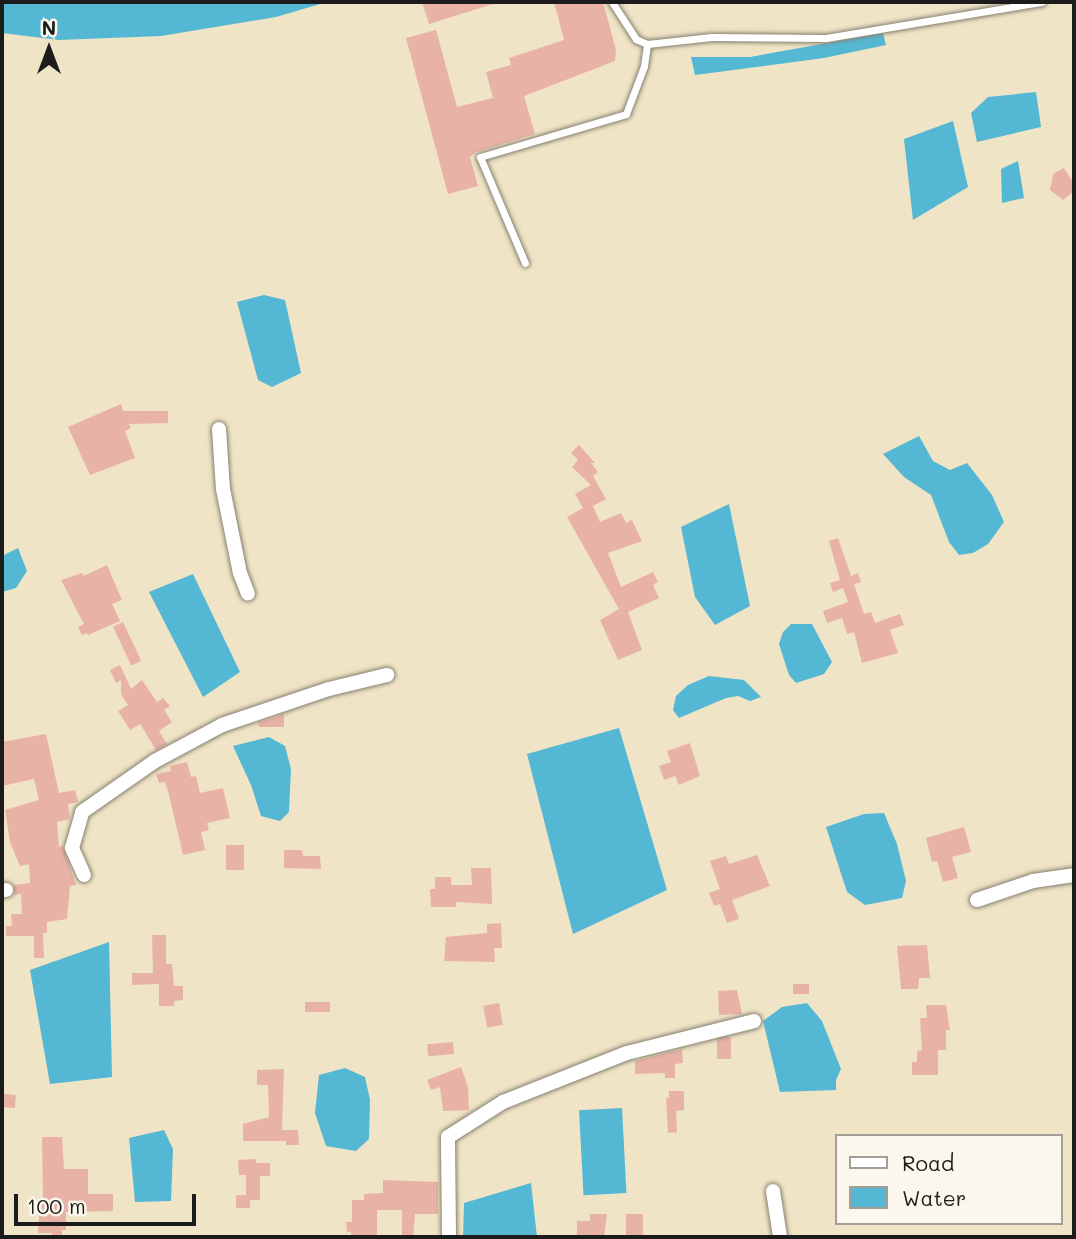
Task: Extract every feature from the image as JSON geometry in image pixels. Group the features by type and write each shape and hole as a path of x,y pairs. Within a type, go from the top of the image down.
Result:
{"street":[{"path":"219,429 223,489 229,525 240,573 248,594"},
{"path":"84,874 72,848 82,812 155,761 222,725 329,689 387,675"},
{"path":"977,900 1033,881 1074,875"},
{"path":"449,1237 448,1137 503,1102 628,1053 754,1021"},
{"path":"773,1191 780,1237"}],"lane":[{"path":"612,2 636,39 647,44 712,37 826,38 1042,2"},
{"path":"525,263 480,157 626,114 644,66 647,44"}],"water":[{"path":"2,2 327,2 276,17 161,36 59,40 2,33"},
{"path":"883,33 886,45 824,58 695,75 691,57 750,57"},
{"path":"1036,92 1041,127 977,142 971,113 988,97"},
{"path":"953,121 968,187 913,220 904,139"},
{"path":"1018,161 1024,198 1002,203 1001,169"},
{"path":"264,295 285,300 301,373 272,387 258,380 237,302"},
{"path":"919,436 933,461 950,470 967,463 992,495 1004,522 988,544 973,553 959,555 949,542 931,495 904,477 883,454"},
{"path":"729,504 750,606 715,625 695,597 681,527"},
{"path":"18,548 27,571 16,588 2,592 2,556"},
{"path":"193,574 240,672 203,697 149,592"},
{"path":"791,624 812,624 832,662 824,674 796,683 789,675 779,644 783,632"},
{"path":"709,676 744,680 761,697 750,701 738,696 726,698 679,718 673,710 676,696 688,685"},
{"path":"619,728 667,890 573,934 527,754"},
{"path":"269,737 285,746 291,769 289,812 280,821 261,816 251,785 233,746"},
{"path":"884,813 897,844 906,881 902,898 865,905 847,892 826,827 864,814"},
{"path":"109,942 112,1077 50,1084 30,970"},
{"path":"807,1003 822,1021 841,1069 836,1080 836,1090 780,1092 763,1021 782,1007"},
{"path":"345,1068 365,1077 370,1100 369,1139 356,1151 326,1146 315,1113 319,1075"},
{"path":"622,1108 626,1193 584,1195 579,1110"},
{"path":"164,1130 173,1149 171,1201 135,1202 129,1138"},
{"path":"531,1183 537,1237 463,1237 464,1203"}],"building":[{"path":"422,2 493,2 493,4 429,24"},
{"path":"554,2 603,2 616,50 615,61 524,96 535,134 476,152 470,157 478,186 448,194 406,38 436,30 457,107 493,98 486,72 511,65 509,58 564,40"},
{"path":"1064,168 1074,184 1074,191 1063,200 1050,190 1053,174"},
{"path":"121,404 123,411 168,411 168,423 129,424 131,428 125,431 135,458 90,475 68,427"},
{"path":"579,445 595,463 591,463 598,472 593,476 606,499 593,506 600,522 621,513 626,523 632,520 642,541 608,553 621,587 653,572 658,582 653,585 659,598 628,612 642,650 618,660 600,620 619,609 567,517 583,508 575,494 591,485 572,467 578,460 571,453"},
{"path":"838,538 851,576 858,573 861,582 854,584 864,614 871,612 875,623 900,614 904,625 890,630 898,653 862,663 854,632 847,634 842,618 827,623 823,611 848,602 843,588 833,592 830,583 840,580 829,541"},
{"path":"107,565 122,600 112,604 120,621 82,635 78,627 84,624 61,580 82,573 84,576"},
{"path":"123,622 141,661 131,666 113,627"},
{"path":"120,665 131,689 142,680 157,702 163,698 170,706 164,710 172,722 159,731 167,744 156,750 140,724 130,730 118,711 128,705 121,694 121,680 116,683 110,670"},
{"path":"284,714 284,727 259,727 258,723"},
{"path":"46,734 59,793 75,790 78,802 68,804 70,819 57,822 59,847 63,846 76,885 70,886 67,919 47,922 47,933 43,933 44,958 34,958 34,936 6,936 6,926 12,926 11,914 22,914 21,894 14,895 14,885 30,883 29,864 20,866 10,842 5,810 39,800 34,779 2,786 2,742"},
{"path":"690,743 700,776 679,785 675,776 664,780 659,766 671,762 667,751"},
{"path":"187,762 191,777 196,776 200,793 223,788 230,818 207,823 209,830 201,832 205,850 183,855 165,782 159,783 156,774 171,771 170,766"},
{"path":"964,827 971,852 952,857 958,878 943,882 937,861 932,862 926,838"},
{"path":"226,845 244,845 244,870 226,870"},
{"path":"284,850 302,850 303,856 320,856 321,869 284,868"},
{"path":"757,855 770,886 732,900 739,919 727,923 720,904 714,906 709,893 720,889 710,861 726,856 729,864"},
{"path":"471,868 491,868 492,904 456,902 456,907 431,907 430,889 435,889 435,877 451,877 451,885 472,885"},
{"path":"501,923 502,948 494,948 495,962 444,961 446,937 487,933 487,924"},
{"path":"152,935 166,935 166,964 172,964 174,986 183,986 183,1000 174,1001 174,1006 159,1006 159,984 132,985 132,973 153,973"},
{"path":"927,945 930,978 919,978 918,989 901,989 897,946"},
{"path":"793,984 809,984 809,994 793,994"},
{"path":"737,990 742,1014 719,1015 718,991"},
{"path":"305,1002 330,1002 330,1012 305,1012"},
{"path":"499,1003 503,1025 487,1027 483,1006"},
{"path":"926,1005 946,1005 950,1030 946,1030 946,1050 938,1050 938,1075 912,1075 912,1062 917,1062 917,1051 922,1050 920,1018 927,1018"},
{"path":"717,1037 731,1037 731,1059 717,1059"},
{"path":"453,1042 454,1054 428,1056 427,1044"},
{"path":"682,1049 683,1063 675,1064 675,1078 665,1078 665,1073 635,1074 635,1061"},
{"path":"461,1067 468,1087 469,1110 443,1111 440,1087 431,1090 427,1080"},
{"path":"284,1069 282,1130 298,1130 299,1145 286,1145 286,1141 243,1141 243,1124 269,1117 268,1085 257,1085 257,1070"},
{"path":"669,1091 684,1091 684,1110 676,1111 677,1132 668,1133 666,1098 669,1098"},
{"path":"4,1094 16,1095 15,1108 3,1107"},
{"path":"42,1137 62,1137 64,1169 88,1169 88,1194 113,1194 113,1211 66,1212 66,1230 62,1230 62,1237 52,1237 52,1233 38,1233 40,1201 43,1201"},
{"path":"256,1159 256,1163 270,1163 270,1176 260,1176 260,1200 250,1200 250,1208 236,1208 236,1195 246,1195 246,1175 239,1175 238,1160"},
{"path":"383,1180 438,1182 438,1214 415,1214 413,1237 402,1237 402,1210 377,1210 377,1237 351,1237 351,1232 347,1232 346,1222 352,1222 352,1200 364,1200 364,1194 383,1193"},
{"path":"590,1214 607,1214 604,1237 577,1237 577,1221 590,1221"},
{"path":"626,1214 643,1214 643,1237 626,1237"}]}
